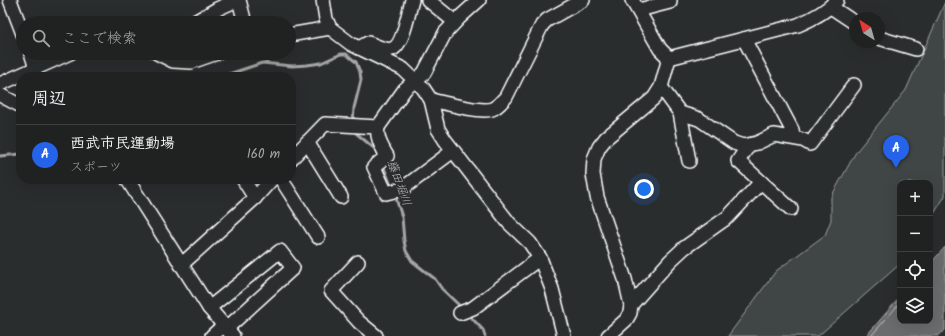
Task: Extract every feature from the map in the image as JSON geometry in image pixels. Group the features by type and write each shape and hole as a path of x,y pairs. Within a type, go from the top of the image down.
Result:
{"street":[{"path":"10,0 16,16"},
{"path":"206,16 238,0 243,16"},
{"path":"323,0 326,19 330,28 359,48 403,69 423,88 431,100 438,129 453,151 509,223 530,243 540,258 552,289 564,336"},
{"path":"359,48 368,43 386,49 393,49 398,45 405,28 412,0"},
{"path":"428,0 455,22"},
{"path":"453,151 402,189 386,193 374,167 387,156 379,141 377,133 378,127 405,89 424,73 445,33 479,0"},
{"path":"431,100 482,110 492,109 506,97 542,25 546,20 583,0"},
{"path":"669,58 660,49 636,5 670,2 670,0"},
{"path":"669,58 798,25 816,17 834,4 849,18"},
{"path":"296,34 330,28"},
{"path":"744,39 792,130 793,137"},
{"path":"885,40 916,49"},
{"path":"608,336 626,320 630,313 630,305 625,279 597,198 593,174 594,159 599,147 606,138 654,98 661,87 669,58"},
{"path":"33,60 36,68"},
{"path":"27,72 54,60"},
{"path":"171,60 191,62 197,60"},
{"path":"0,84 16,77"},
{"path":"680,113 699,119 734,143 743,146 757,143 774,135 793,137 810,144 854,85"},
{"path":"661,87 680,113 690,162"},
{"path":"0,95 16,103"},
{"path":"296,154 325,124 378,127"},
{"path":"307,142 341,196"},
{"path":"749,145 738,161 791,209"},
{"path":"630,305 670,261 684,248 728,217 761,182"},
{"path":"129,184 209,308 228,330"},
{"path":"246,184 255,198"},
{"path":"181,265 255,198 268,184"},
{"path":"284,184 318,237"},
{"path":"209,308 280,251 293,268 228,330 212,336"},
{"path":"460,313 473,308 540,258"},
{"path":"358,262 331,291 359,322 376,336"}],"shaded area":[{"path":"945,2 945,196 933,215 933,180 897,180 897,267 818,336 728,336 776,271 825,235 831,220 831,197 856,152 906,90"}],"water":[{"path":"945,247 945,330 938,336 866,336 897,300 897,324 933,324 933,261"}],"waterway":[{"name":"藤田堀川","path":"235,72 262,63 292,66 321,63 341,54 346,54 356,62 361,80 354,108 353,123"},
{"name":"藤田堀川","path":"355,130 356,133 375,149 379,156"},
{"name":"藤田堀川","path":"0,156 16,154"},
{"name":"藤田堀川","path":"383,165 392,188"},
{"name":"藤田堀川","path":"395,195 402,217 406,251 412,261 435,279 442,289 462,308"},
{"name":"藤田堀川","path":"467,313 483,330 485,336"}],"place":[{"name":"西武市民運動場","path":"896,168"}]}
